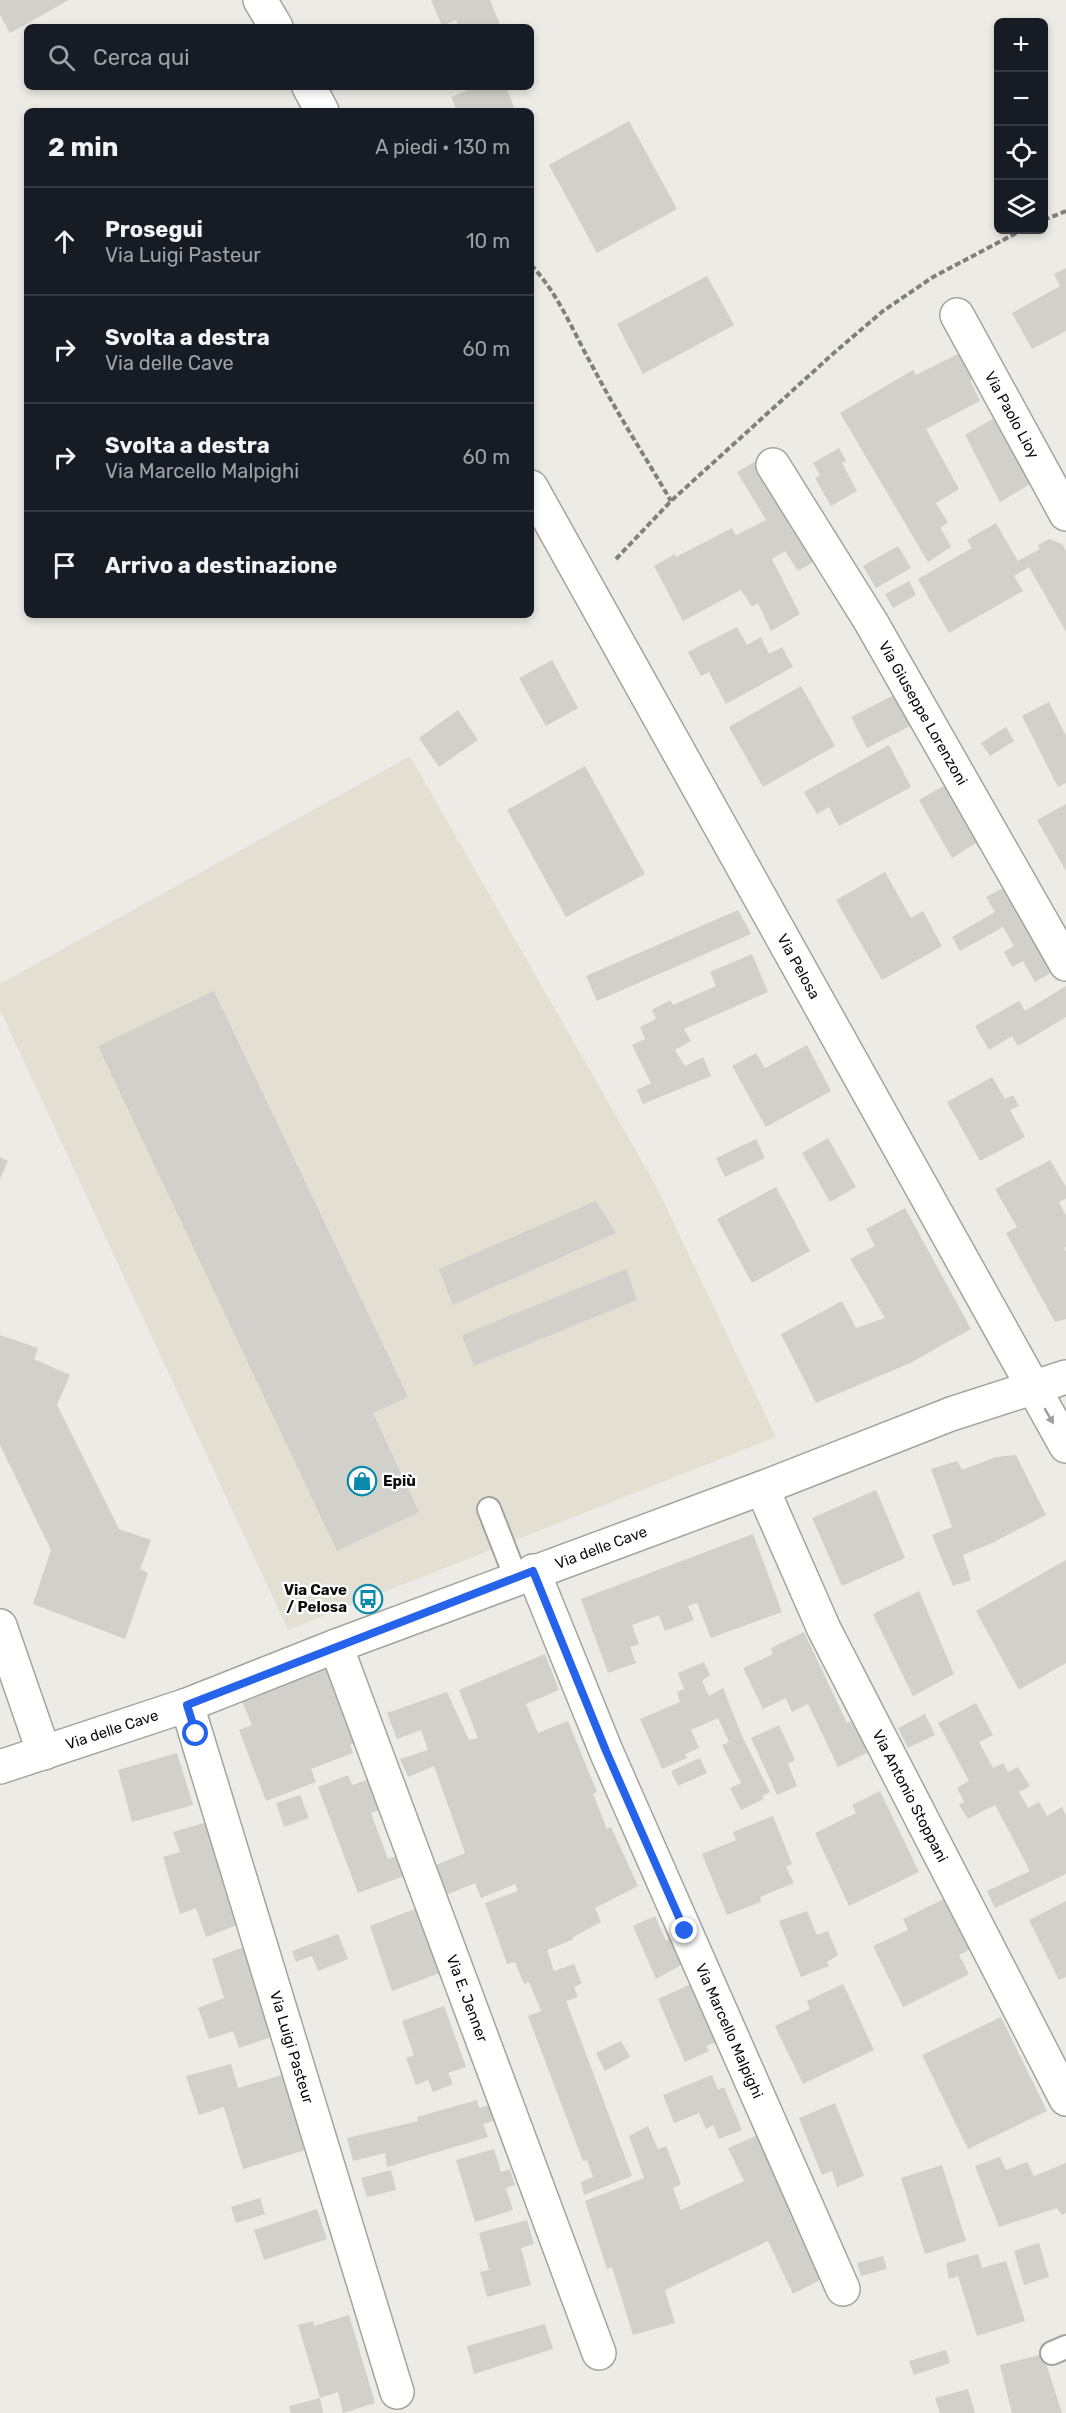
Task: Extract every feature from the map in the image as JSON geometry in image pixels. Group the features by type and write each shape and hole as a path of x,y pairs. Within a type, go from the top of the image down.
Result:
{"street":[{"path":"260,0 274,24"},
{"path":"311,90 320,108"},
{"name":"Via Paolo Lioy","path":"957,315 1066,514"},
{"name":"Via Giuseppe Lorenzoni","path":"773,465 871,622 1066,964"},
{"name":"Via Pelosa","path":"534,492 809,983 1031,1387 1066,1446"},
{"name":"Via delle Cave","path":"0,1767 187,1705 336,1646 762,1488 951,1414 1066,1377"},
{"name":"Via Antonio Stoppani","path":"762,1488 824,1629 1066,2099"},
{"name":"Via Marcello Malpighi","path":"524,1575 606,1751 843,2289"},
{"path":"0,1626 44,1753"},
{"name":"Via E. Jenner","path":"336,1646 599,2353"},
{"name":"Via Luigi Pasteur","path":"187,1705 397,2392"}],"lane":[{"path":"489,1509 524,1575"}],"path":[{"path":"1048,218 1066,211"},
{"path":"586,586 671,501 883,311 933,277 1014,234"},
{"path":"534,268 542,277 564,314 671,501"}],"shaded area":[{"path":"410,756 655,1184 776,1437 288,1630 0,1010 0,984"}],"building":[{"path":"0,0 69,0 10,33 0,15"},
{"path":"431,0 490,0 500,24 458,24 456,20 441,24"},
{"path":"468,90 507,90 514,107 456,108 451,97"},
{"path":"629,121 677,209 597,253 549,165"},
{"path":"1066,268 1066,331 1032,349 1012,313 1060,286 1054,274"},
{"path":"707,276 734,325 643,374 617,324"},
{"path":"962,352 976,377 970,380 980,401 926,429 959,489 936,503 948,523 940,527 951,547 928,562 840,413 913,370 916,375"},
{"path":"996,417 1039,479 1000,502 965,435"},
{"path":"839,448 846,461 842,463 857,491 831,506 815,478 820,475 813,463"},
{"path":"761,458 823,556 798,571 785,551 772,559 800,614 771,631 758,603 752,607 741,590 683,621 654,566 732,528 736,535 766,520 737,472"},
{"path":"996,523 1018,561 1040,549 1038,545 1049,539 1062,544 1066,551 1066,632 1029,567 1014,576 1023,591 949,633 918,579 972,548 967,540"},
{"path":"898,546 911,568 876,588 863,566"},
{"path":"909,581 916,595 893,608 885,594"},
{"path":"737,627 747,645 761,637 769,654 782,647 793,667 726,704 709,672 701,676 688,652"},
{"path":"552,660 578,708 546,726 519,678"},
{"path":"801,686 835,746 763,787 729,727"},
{"path":"900,692 916,723 867,748 851,717"},
{"path":"1049,702 1066,736 1066,783 1058,787 1022,716"},
{"path":"458,710 478,740 439,767 419,738"},
{"path":"1006,727 1014,741 990,756 981,743"},
{"path":"889,745 911,787 839,826 829,807 817,814 804,792"},
{"path":"585,766 645,874 566,917 507,810"},
{"path":"952,781 987,842 978,848 976,843 952,858 919,800"},
{"path":"1066,804 1066,871 1037,820"},
{"path":"885,872 911,918 923,911 942,946 882,980 836,900"},
{"path":"1009,885 1056,970 1035,982 1023,961 1012,967 1004,952 1014,946 1003,927 960,951 952,937 995,912 986,897"},
{"path":"738,910 751,934 597,1001 586,976"},
{"path":"752,954 768,992 684,1029 691,1041 675,1050 685,1066 703,1057 711,1076 643,1104 637,1090 651,1083 632,1045 645,1039 640,1027 656,1019 652,1010 670,1000 673,1005 716,986 710,972"},
{"path":"1066,986 1066,1017 1018,1046 1012,1036 989,1050 975,1026 1019,1001 1025,1011"},
{"path":"214,991 408,1397 373,1413 419,1512 337,1551 98,1046"},
{"path":"807,1045 831,1091 766,1127 732,1066 756,1053 765,1068"},
{"path":"992,1077 1005,1099 1013,1095 1019,1106 1010,1110 1025,1137 980,1161 947,1102"},
{"path":"828,1138 856,1187 830,1202 802,1153"},
{"path":"756,1139 765,1158 725,1177 716,1158"},
{"path":"0,1157 8,1161 0,1179"},
{"path":"1050,1160 1066,1187 1066,1199 1059,1202 1066,1216 1066,1247 1064,1248 1066,1252 1066,1319 1055,1322 1006,1233 1017,1227 995,1189"},
{"path":"776,1187 810,1251 752,1283 717,1219"},
{"path":"596,1201 616,1233 453,1305 439,1269"},
{"path":"905,1208 971,1329 910,1363 816,1403 781,1334 842,1301 856,1328 885,1318 850,1259 875,1246 866,1229"},
{"path":"626,1269 637,1300 474,1366 462,1335"},
{"path":"0,1335 38,1348 34,1359 70,1375 57,1405 119,1529 151,1540 140,1569 148,1573 125,1639 33,1604 51,1550 0,1445"},
{"path":"1016,1455 1046,1515 963,1555 971,1580 953,1586 932,1535 952,1527 931,1469 957,1461 962,1470 996,1457"},
{"path":"876,1490 905,1558 842,1586 812,1518"},
{"path":"753,1534 782,1612 711,1638 697,1603 688,1606 694,1620 665,1631 659,1615 632,1625 639,1644 630,1647 636,1663 608,1673 581,1599"},
{"path":"1066,1560 1066,1663 1019,1690 976,1611"},
{"path":"919,1591 954,1674 913,1696 873,1614"},
{"path":"804,1632 847,1723 856,1719 871,1751 838,1767 808,1704 792,1712 786,1698 763,1709 743,1668 773,1654 771,1648"},
{"path":"545,1654 559,1690 526,1704 538,1733 568,1721 597,1792 593,1794 607,1829 611,1827 638,1886 595,1908 601,1922 573,1937 574,1939 547,1950 554,1971 574,1964 582,1983 574,1987 578,1997 566,2001 632,2176 584,2195 581,2182 593,2177 587,2160 583,2161 528,2016 541,2011 529,1982 524,1984 515,1962 507,1964 485,1903 518,1891 515,1884 481,1898 475,1883 446,1895 434,1866 465,1853 434,1766 408,1777 400,1759 428,1750 421,1730 397,1739 387,1713 447,1692 469,1740 478,1738 459,1690"},
{"path":"332,1662 361,1740 350,1745 353,1753 311,1769 316,1782 266,1801 239,1730 252,1725 240,1697"},
{"path":"704,1662 710,1675 702,1681 709,1696 723,1688 742,1736 770,1792 762,1796 764,1799 741,1810 730,1788 741,1783 722,1745 729,1742 718,1718 691,1730 699,1748 685,1754 687,1758 662,1769 640,1719 680,1702 677,1692 684,1689 678,1673"},
{"path":"976,1703 993,1735 979,1742 993,1768 1003,1763 1008,1772 1018,1767 1030,1786 1019,1792 1028,1808 1039,1802 1047,1816 1062,1807 1066,1816 1066,1874 995,1908 987,1891 1030,1871 995,1805 968,1819 959,1805 964,1802 957,1788 969,1781 938,1723"},
{"path":"925,1714 935,1735 908,1748 898,1728"},
{"path":"779,1725 795,1760 788,1764 797,1786 777,1795 751,1738"},
{"path":"177,1753 193,1805 132,1822 118,1770"},
{"path":"700,1758 707,1773 678,1786 671,1771"},
{"path":"348,1775 352,1785 367,1780 378,1810 371,1813 388,1859 396,1856 404,1876 358,1893 318,1787"},
{"path":"880,1791 919,1872 849,1906 815,1833 856,1813 852,1805"},
{"path":"300,1795 309,1818 284,1827 276,1803"},
{"path":"773,1816 792,1864 786,1867 794,1883 760,1897 761,1902 727,1915 702,1854 736,1840 733,1832"},
{"path":"207,1822 240,1924 206,1937 196,1908 180,1914 163,1857 180,1852 173,1832"},
{"path":"950,1896 975,1947 959,1955 969,1974 903,2007 873,1946 908,1930 903,1919"},
{"path":"1066,1901 1066,1977 1059,1980 1029,1920"},
{"path":"420,1907 442,1972 392,1991 370,1926"},
{"path":"807,1911 817,1935 828,1931 838,1955 827,1962 829,1966 801,1977 779,1921"},
{"path":"655,1916 666,1941 674,1937 685,1963 656,1979 633,1926"},
{"path":"338,1934 348,1959 318,1971 312,1956 296,1962 292,1951"},
{"path":"249,1945 277,2035 239,2048 233,2031 209,2039 198,2008 224,1998 212,1959"},
{"path":"693,1983 720,2041 706,2046 709,2051 685,2062 658,1999"},
{"path":"843,1984 874,2050 803,2084 775,2026 810,2009 807,2001"},
{"path":"444,2006 466,2067 448,2073 453,2084 433,2092 428,2080 416,2085 406,2058 414,2055 402,2021"},
{"path":"1001,2017 1047,2111 968,2149 922,2055"},
{"path":"621,2041 630,2057 605,2071 596,2053"},
{"path":"231,2064 238,2088 282,2075 305,2150 243,2169 224,2107 199,2115 186,2076"},
{"path":"712,2075 718,2090 724,2087 742,2130 719,2139 713,2125 706,2129 699,2113 674,2123 663,2095"},
{"path":"477,2100 479,2108 491,2105 496,2120 483,2124 488,2137 387,2167 385,2153 353,2161 347,2138 418,2121 417,2117"},
{"path":"835,2103 864,2176 837,2187 832,2171 822,2175 799,2118"},
{"path":"648,2126 658,2149 666,2146 681,2184 673,2188 681,2210 744,2181 728,2148 762,2133 779,2185 820,2280 793,2294 768,2241 665,2290 675,2323 633,2335 612,2267 607,2269 585,2201 644,2178 629,2136"},
{"path":"494,2149 501,2172 510,2169 515,2185 506,2188 513,2210 475,2222 456,2160"},
{"path":"1000,2157 1006,2170 1027,2162 1034,2176 1066,2163 1066,2213 1062,2215 1057,2208 999,2227 975,2166"},
{"path":"942,2165 966,2241 925,2254 901,2178"},
{"path":"391,2170 396,2190 367,2197 361,2178"},
{"path":"260,2198 265,2214 236,2223 231,2207"},
{"path":"317,2209 327,2239 264,2260 254,2230"},
{"path":"527,2220 534,2244 521,2248 531,2285 487,2297 480,2272 489,2270 479,2233"},
{"path":"1039,2243 1049,2277 1024,2285 1014,2251"},
{"path":"978,2254 982,2268 1006,2261 1025,2321 977,2336 958,2276 949,2279 946,2263"},
{"path":"883,2256 887,2269 861,2276 857,2263"},
{"path":"349,2315 375,2403 343,2413 338,2392 320,2398 298,2325 313,2321 314,2326"},
{"path":"545,2324 553,2349 474,2374 467,2346"},
{"path":"946,2350 950,2363 914,2375 909,2361"},
{"path":"1043,2354 1062,2413 1012,2413 1000,2365"},
{"path":"968,2389 975,2413 940,2413 935,2398"},
{"path":"320,2398 323,2413 291,2413 289,2406"}],"place":[{"name":"Epiù","path":"362,1481"},
{"name":"Via Cave / Pelosa","path":"368,1599"}],"route":[{"path":"196,1734 187,1705 533,1571 606,1751 685,1931"}]}
